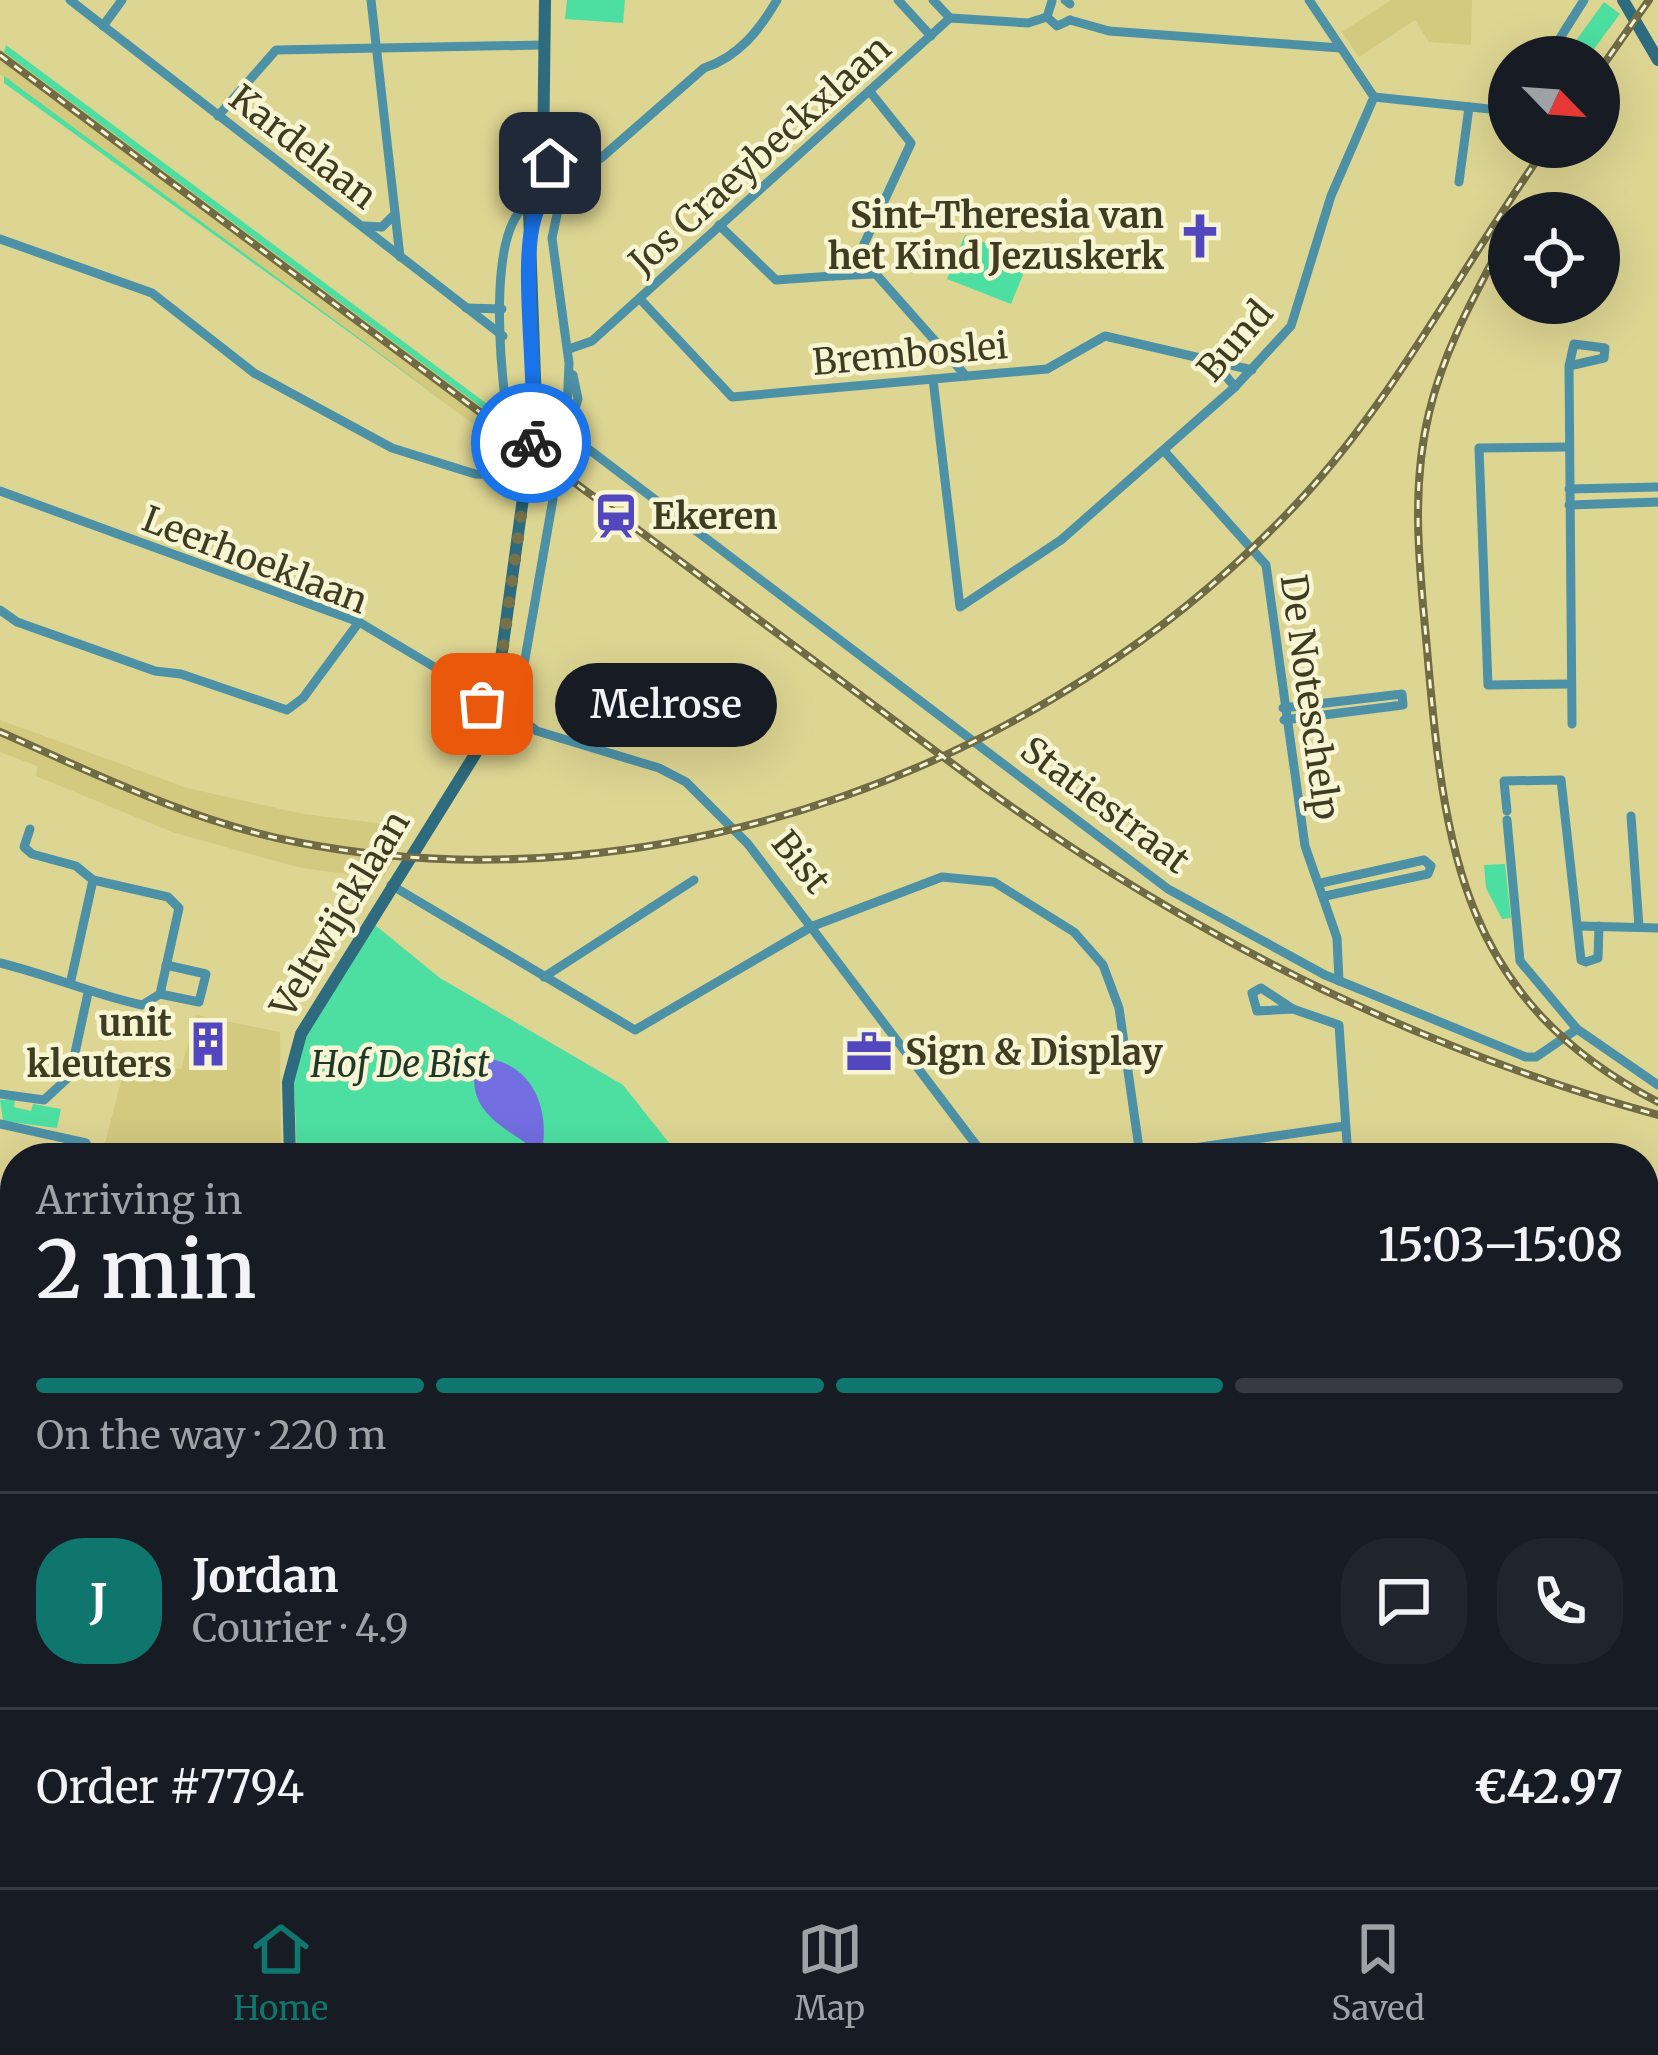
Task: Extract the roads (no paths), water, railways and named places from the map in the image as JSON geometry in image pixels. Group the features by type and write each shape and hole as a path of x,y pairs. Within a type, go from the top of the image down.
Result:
{"street":[{"name":"Kardelaan","path":"70,0 503,336"},
{"path":"103,26 122,0"},
{"path":"371,0 400,257"},
{"path":"545,0 543,164 532,176 559,206 552,238 578,399 566,432"},
{"path":"503,336 506,236 520,212 529,211 562,175 601,158 704,68 722,62 767,23 777,0"},
{"path":"898,0 931,36"},
{"path":"933,0 950,18 1028,23 1047,17"},
{"path":"1047,17 1052,0"},
{"path":"1310,0 1374,98 1488,108"},
{"path":"1561,36 1584,0"},
{"path":"1623,0 1658,60"},
{"path":"1070,1 1070,20"},
{"path":"1047,17 1058,26 1070,20 1109,31 1340,48"},
{"name":"Jos Craeybeckxlaan","path":"568,349 583,344 640,299 950,18"},
{"path":"1305,46 1326,26"},
{"path":"218,116 277,50 542,45"},
{"path":"832,276 859,255 911,142 871,93"},
{"name":"Bund","path":"933,379 960,607 1061,540 1252,370 1298,312 1331,196 1374,98"},
{"path":"1459,182 1469,106"},
{"path":"543,164 556,166 562,175"},
{"path":"530,230 546,192"},
{"path":"0,239 152,293 254,373 392,448 476,474 533,476 550,488 553,499 522,676 502,691 483,696 486,712 493,716 508,710 502,691 523,498 536,406 529,211"},
{"path":"361,226 382,227 395,214"},
{"path":"719,225 776,280 874,274"},
{"path":"859,255 966,376"},
{"name":"Bremboslei","path":"640,299 732,397 1047,369 1105,335 1252,370"},
{"path":"466,308 502,309"},
{"name":"Statiestraat","path":"503,336 506,409 526,426 566,432 1168,889 1339,981 1526,1057 1536,1057 1577,1029"},
{"path":"1215,363 1235,387"},
{"path":"1569,366 1572,724"},
{"path":"1569,447 1479,448 1488,686 1571,684"},
{"name":"De Noteschelp","path":"1165,452 1266,565 1283,714 1305,846 1321,883 1342,963 1339,981"},
{"path":"1569,489 1658,487"},
{"name":"Leerhoeklaan","path":"0,491 359,622 483,696"},
{"path":"1569,505 1658,502"},
{"path":"0,610 17,622 155,671 181,674 287,710 303,698 359,622"},
{"path":"1402,694 1403,705 1283,714 1402,694"},
{"name":"Bist","path":"508,710 537,731 659,768 686,782 748,844 975,1143"},
{"name":"Veltwijcklaan","path":"290,1143 293,1052 391,885 484,740 493,716"},
{"path":"1599,926 1598,958 1591,964 1581,960 1561,780 1504,781 1520,961 1577,1029 1658,1085"},
{"path":"1631,816 1640,927"},
{"path":"0,963 71,980 88,993 142,1006 160,994 179,908 168,897 93,880 76,866 32,854 24,847 30,829"},
{"path":"1321,883 1424,860 1431,866 1427,874 1324,896"},
{"path":"391,885 634,1030 813,926 942,877 994,882 1074,932 1103,965 1119,1008 1138,1143"},
{"path":"71,980 93,880"},
{"path":"544,977 694,880"},
{"path":"1579,926 1658,928"},
{"path":"160,994 199,1002 206,974 166,965"},
{"path":"0,1094 44,1100 63,1086 88,993"},
{"path":"1293,1009 1340,1028 1347,1143"},
{"path":"0,1124 86,1143"},
{"path":"1225,1143 1345,1126"}],"railway":[{"path":"1620,41 1649,0"},
{"path":"0,55 1063,842 1142,892 1307,982 1479,1056 1658,1115"},
{"path":"0,732 219,822 296,842 433,859 571,856 708,835 842,797 971,743 1092,674 1203,592 1337,458 1400,372 1532,168"},
{"path":"1488,270 1435,389 1423,442 1418,501 1434,721 1456,853 1475,912 1503,966 1541,1016 1592,1061 1658,1102"}],"place":[{"name":"Sint-Theresia van het Kind Jezuskerk","path":"1200,236"},
{"name":"Ekeren","path":"616,516"},
{"name":"Melrose","path":"482,704"},
{"name":"unit kleuters","path":"208,1044"},
{"name":"Sign & Display","path":"869,1052"}],"park label":[{"name":"Hof De Bist","path":"400,1064"}]}
